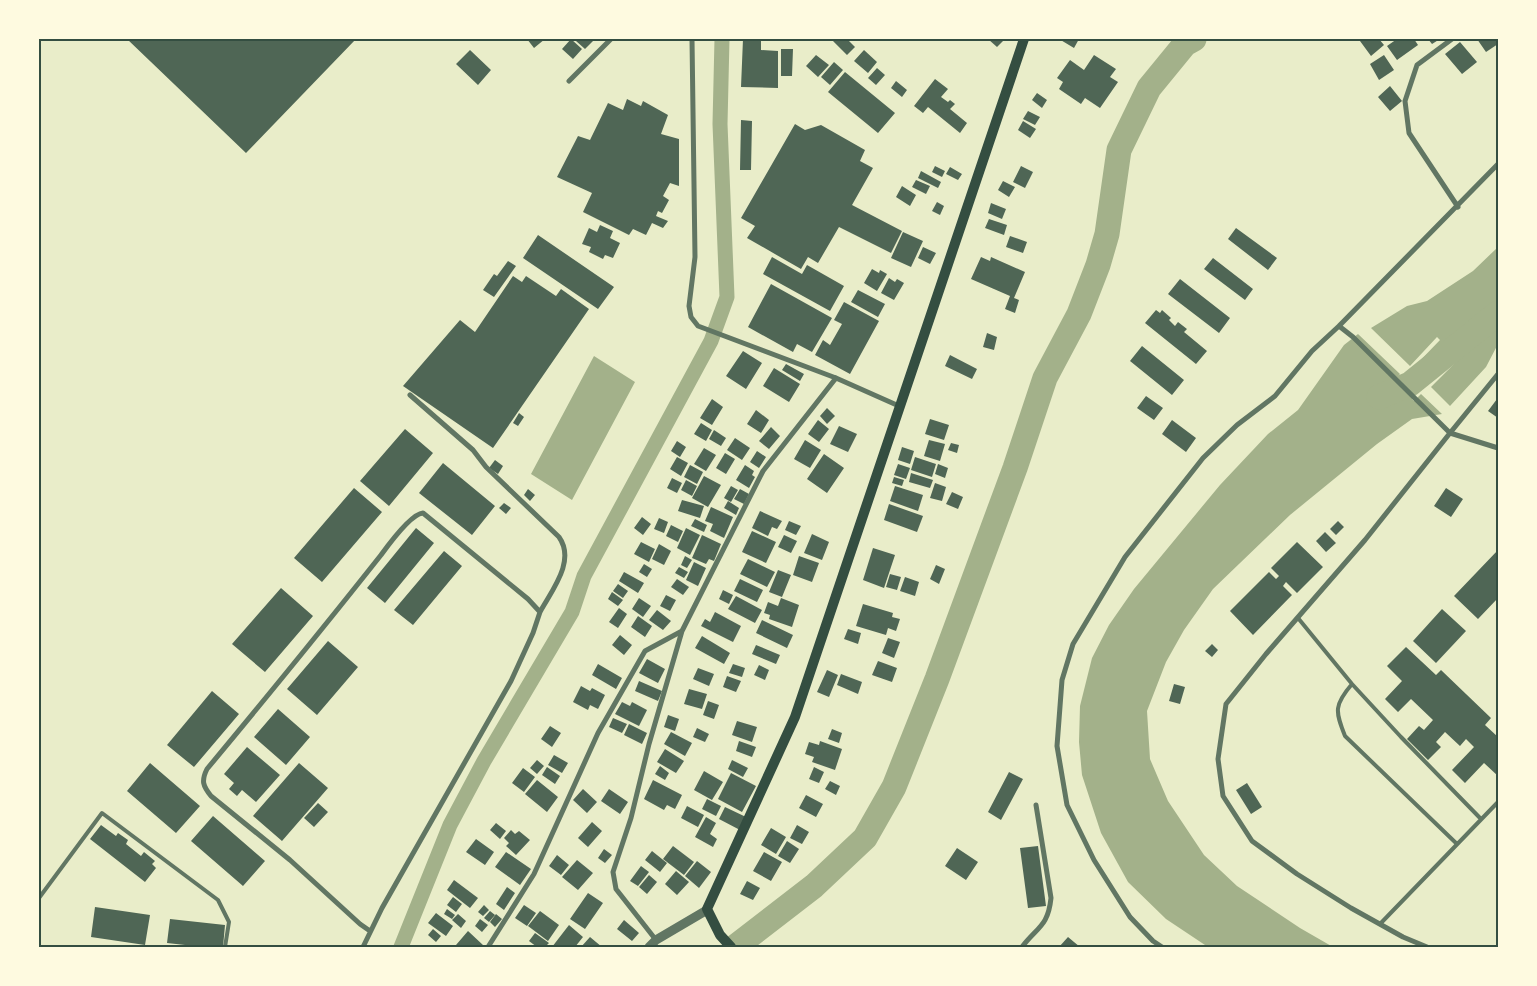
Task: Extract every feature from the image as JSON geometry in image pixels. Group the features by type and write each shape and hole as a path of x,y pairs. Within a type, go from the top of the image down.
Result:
{"main road":[{"path":"730,947 720,936 707,910 795,717 1024,39"}],"street":[{"path":"569,81 611,39"},
{"path":"692,39 695,257 689,306 691,317 698,326 836,378 899,406"},
{"path":"1452,39 1418,65 1405,101 1409,133 1458,207"},
{"path":"1162,947 1153,941 1130,917 1094,860 1067,805 1057,746 1062,680 1072,644 1125,557 1203,458 1237,425 1275,396 1312,351 1458,207 1498,164"},
{"path":"1339,326 1353,337 1450,433 1498,448"},
{"path":"1427,947 1380,924 1297,874 1252,841 1223,796 1218,759 1226,704 1266,654 1365,540 1498,374"},
{"path":"656,940 616,889 613,872 631,818 649,744 682,631 763,472 836,378"},
{"path":"363,947 370,931 511,680 533,633 540,612 563,570 565,558 563,542 559,536 486,467 473,450 410,395"},
{"path":"370,931 290,860 211,796 202,781 204,775 389,544 418,513 424,513 444,528 528,599 540,612"},
{"path":"488,947 534,874 598,733 645,651 682,631"},
{"path":"1022,947 1042,927 1050,910 1051,898 1036,805"},
{"path":"649,947 656,940 707,910"}],"lane":[{"path":"1298,618 1352,684 1481,819"},
{"path":"1352,684 1341,697 1337,716 1345,736 1457,844"},
{"path":"1380,924 1498,802"},
{"path":"39,898 102,813 218,900 229,922 226,947"}],"shaded area":[{"path":"1498,247 1498,344 1486,367 1450,406 1431,387 1458,360 1455,357 1428,384 1412,369 1440,340 1437,337 1410,366 1371,328 1407,306 1427,301 1473,271"},
{"path":"1358,334 1400,374 1394,381 1396,383 1403,377 1418,392 1412,399 1414,401 1421,394 1442,414 1412,419 1377,444 1290,515 1213,589 1184,630 1166,662 1147,711 1150,759 1168,801 1204,855 1237,886 1300,928 1333,947 1208,947 1166,919 1128,882 1101,833 1082,775 1079,742 1080,706 1092,658 1109,625 1134,589 1220,485 1268,434 1298,410 1344,345"},
{"path":"594,356 635,382 572,500 531,474"}],"building":[{"path":"127,39 356,39 246,153"},
{"path":"527,39 545,39 534,48"},
{"path":"571,39 582,49 573,59 562,49"},
{"path":"578,39 591,39 593,41 585,49 576,41"},
{"path":"743,39 761,41 761,50 778,51 778,88 741,87"},
{"path":"836,39 847,39 855,47 847,55 833,41"},
{"path":"988,39 1005,39 997,47"},
{"path":"1059,39 1079,39 1074,48"},
{"path":"1363,39 1379,39 1384,45 1371,56 1360,41"},
{"path":"1397,39 1414,39 1418,45 1397,60 1387,46"},
{"path":"1428,39 1440,39 1432,44"},
{"path":"1477,39 1496,39 1498,44 1486,52"},
{"path":"1460,42 1477,62 1462,74 1445,54"},
{"path":"781,49 793,49 792,76 781,76"},
{"path":"470,50 491,70 478,85 456,64"},
{"path":"864,50 877,62 868,73 854,61"},
{"path":"816,55 829,65 818,77 806,66"},
{"path":"1094,55 1116,69 1110,77 1118,82 1100,108 1085,98 1081,104 1059,89 1063,82 1057,78 1070,60 1084,70"},
{"path":"1384,55 1394,70 1379,80 1370,64"},
{"path":"834,62 843,70 830,85 821,77"},
{"path":"877,68 885,75 876,85 868,78"},
{"path":"845,72 895,113 878,133 828,92"},
{"path":"935,79 948,89 941,97 955,104 950,109 967,123 960,133 928,107 923,113 914,106"},
{"path":"896,81 907,90 902,97 891,88"},
{"path":"1390,86 1402,101 1390,111 1378,97"},
{"path":"1037,93 1047,100 1042,108 1032,100"},
{"path":"627,99 641,106 643,101 668,115 661,134 679,139 679,186 670,183 663,196 669,200 662,213 658,211 656,216 668,221 663,228 652,223 646,235 633,229 629,235 583,212 592,193 557,177 578,136 590,140 608,103 623,110"},
{"path":"1028,111 1040,117 1035,125 1023,119"},
{"path":"741,120 752,121 751,170 740,170"},
{"path":"1023,121 1036,129 1030,138 1018,130"},
{"path":"795,124 805,130 821,125 865,150 860,161 873,168 852,205 902,231 891,253 839,227 818,263 808,257 801,269 747,238 755,226 741,218"},
{"path":"935,166 945,171 942,177 932,172"},
{"path":"1021,166 1033,172 1025,188 1013,182"},
{"path":"950,167 962,174 958,180 946,174"},
{"path":"921,171 941,182 938,188 918,178"},
{"path":"916,180 930,186 926,194 912,187"},
{"path":"1003,181 1015,187 1009,197 998,190"},
{"path":"902,186 916,195 910,206 896,197"},
{"path":"937,202 944,206 940,215 932,211"},
{"path":"991,203 1006,209 1002,219 988,213"},
{"path":"989,219 1007,225 1004,235 985,228"},
{"path":"600,225 613,231 610,238 620,243 613,258 605,255 603,259 589,252 591,247 582,244 589,228 597,232"},
{"path":"1236,228 1277,258 1268,270 1228,239"},
{"path":"903,232 923,241 911,267 891,258"},
{"path":"538,235 614,287 598,309 523,258"},
{"path":"1010,236 1027,242 1023,253 1006,247"},
{"path":"923,247 936,253 930,264 918,258"},
{"path":"772,257 802,274 807,265 844,286 830,311 763,274"},
{"path":"981,257 990,261 991,257 1025,272 1014,298 1019,300 1015,313 1005,309 1010,296 971,279"},
{"path":"1213,258 1253,289 1245,300 1204,269"},
{"path":"508,261 516,266 494,297 483,290 494,274 497,276"},
{"path":"872,269 879,273 880,270 887,274 877,291 864,283"},
{"path":"513,276 522,282 526,276 556,296 561,289 589,309 493,448 403,386 460,320 475,332"},
{"path":"889,278 895,282 897,279 904,283 894,300 881,293"},
{"path":"1180,279 1230,318 1219,333 1168,294"},
{"path":"771,284 832,318 812,352 797,344 793,352 748,327"},
{"path":"858,290 885,304 878,317 851,302"},
{"path":"844,302 879,321 850,374 815,355 823,340 830,345 842,324 834,320"},
{"path":"1156,310 1160,313 1162,310 1171,318 1169,320 1175,326 1178,322 1187,329 1184,332 1207,351 1196,364 1145,323"},
{"path":"987,333 997,337 994,350 983,347"},
{"path":"1142,346 1184,380 1172,395 1130,361"},
{"path":"743,351 762,363 746,389 726,376"},
{"path":"950,355 977,369 972,379 945,366"},
{"path":"786,364 804,374 800,381 782,370"},
{"path":"774,368 800,384 789,402 763,386"},
{"path":"1146,396 1163,408 1154,420 1137,408"},
{"path":"712,399 723,407 712,425 700,418"},
{"path":"1498,400 1498,418 1488,411"},
{"path":"827,408 835,416 827,424 820,416"},
{"path":"756,410 769,420 761,433 747,424"},
{"path":"519,413 524,417 518,426 513,423"},
{"path":"930,419 949,425 944,440 925,434"},
{"path":"818,420 829,429 819,442 808,434"},
{"path":"1172,420 1196,438 1186,452 1162,434"},
{"path":"701,423 712,430 706,441 694,434"},
{"path":"839,426 857,434 848,452 830,444"},
{"path":"771,427 780,436 769,449 759,441"},
{"path":"405,429 433,453 389,506 360,481"},
{"path":"714,430 726,438 721,446 709,439"},
{"path":"735,438 750,448 742,460 727,450"},
{"path":"805,440 821,450 810,468 794,459"},
{"path":"929,440 945,444 940,461 924,456"},
{"path":"677,441 686,447 680,457 671,451"},
{"path":"951,443 959,445 957,453 948,450"},
{"path":"902,447 914,451 910,464 898,460"},
{"path":"704,448 716,455 706,471 694,464"},
{"path":"757,451 766,457 759,468 750,462"},
{"path":"725,453 735,459 726,474 716,468"},
{"path":"824,454 844,468 827,493 807,479"},
{"path":"677,457 688,463 681,476 670,469"},
{"path":"915,457 936,464 932,477 911,470"},
{"path":"495,460 503,466 498,474 489,468"},
{"path":"443,463 495,506 472,535 419,493"},
{"path":"898,464 910,468 906,479 894,475"},
{"path":"938,464 948,468 945,478 935,474"},
{"path":"690,465 703,472 697,484 684,477"},
{"path":"745,465 754,471 752,475 755,477 749,488 736,480"},
{"path":"911,473 933,480 930,488 909,482"},
{"path":"704,476 721,485 708,507 692,498"},
{"path":"894,477 904,480 902,486 892,483"},
{"path":"672,478 682,483 677,493 667,488"},
{"path":"686,480 697,486 692,496 681,490"},
{"path":"935,483 946,487 942,501 930,498"},
{"path":"731,486 738,490 731,502 724,498"},
{"path":"895,486 923,495 918,511 890,501"},
{"path":"354,488 382,512 322,582 294,558"},
{"path":"1446,488 1463,499 1451,517 1434,506"},
{"path":"528,489 535,495 530,501 524,495"},
{"path":"740,489 749,494 744,504 734,499"},
{"path":"952,492 963,497 958,509 946,504"},
{"path":"682,500 704,506 700,518 678,511"},
{"path":"728,501 739,508 736,515 724,508"},
{"path":"504,503 511,508 506,514 499,508"},
{"path":"889,504 923,516 917,532 884,520"},
{"path":"711,507 733,517 724,538 710,531 713,524 705,521"},
{"path":"760,511 782,521 777,529 772,527 768,536 752,528"},
{"path":"642,517 651,524 643,535 634,528"},
{"path":"659,518 668,522 664,533 654,529"},
{"path":"695,519 707,525 704,532 691,526"},
{"path":"789,521 801,526 796,535 785,530"},
{"path":"1338,521 1344,527 1336,535 1330,529"},
{"path":"671,525 683,531 678,542 666,536"},
{"path":"416,528 434,543 385,603 367,588"},
{"path":"686,528 700,535 690,555 677,548"},
{"path":"752,531 776,542 766,563 742,552"},
{"path":"1325,532 1336,543 1326,552 1316,541"},
{"path":"812,534 829,542 822,560 804,553"},
{"path":"702,535 721,544 714,561 709,559 706,564 692,558"},
{"path":"784,535 797,541 791,553 778,547"},
{"path":"641,542 655,549 649,562 634,554"},
{"path":"1297,542 1323,567 1297,593 1286,582 1283,586 1292,595 1253,635 1230,611 1269,572 1276,579 1279,576 1271,568"},
{"path":"659,544 671,551 664,565 652,559"},
{"path":"873,548 895,555 884,588 863,580"},
{"path":"1498,550 1498,598 1478,619 1454,596"},
{"path":"444,551 462,566 413,625 394,610"},
{"path":"685,556 692,560 687,568 681,565"},
{"path":"799,556 819,563 812,582 793,575"},
{"path":"748,559 775,572 767,587 740,574"},
{"path":"694,562 706,568 698,586 686,580"},
{"path":"644,564 652,569 647,577 639,572"},
{"path":"936,565 945,569 939,584 930,579"},
{"path":"679,567 688,572 684,578 675,573"},
{"path":"778,570 791,575 782,597 769,592"},
{"path":"624,572 644,583 638,593 619,581"},
{"path":"890,574 901,577 897,590 886,587"},
{"path":"905,577 919,582 915,596 900,591"},
{"path":"677,579 689,587 683,595 671,587"},
{"path":"740,579 763,590 757,602 734,591"},
{"path":"618,584 628,591 623,598 613,591"},
{"path":"281,588 313,616 265,672 232,644"},
{"path":"723,590 733,595 729,604 719,599"},
{"path":"612,592 623,600 618,606 608,599"},
{"path":"666,595 676,600 670,611 660,606"},
{"path":"736,596 762,610 755,623 728,609"},
{"path":"639,598 651,606 643,617 632,609"},
{"path":"781,598 799,605 792,627 769,619 770,615 764,613 768,602 778,606"},
{"path":"863,604 893,613 892,617 900,619 896,631 888,628 886,635 856,626"},
{"path":"619,608 627,614 618,628 609,622"},
{"path":"1442,609 1466,631 1436,663 1413,641"},
{"path":"657,610 671,621 663,630 649,620"},
{"path":"715,612 741,626 733,642 701,626 705,619 710,622"},
{"path":"638,616 652,626 645,637 631,627"},
{"path":"762,620 793,635 787,648 756,633"},
{"path":"848,629 861,633 858,644 844,639"},
{"path":"620,635 632,645 624,655 612,645"},
{"path":"702,636 730,653 724,664 695,648"},
{"path":"888,638 900,642 894,658 882,653"},
{"path":"328,641 358,667 317,715 287,689"},
{"path":"1212,644 1218,650 1212,657 1205,651"},
{"path":"756,645 780,655 776,664 752,654"},
{"path":"1406,647 1436,675 1441,670 1491,718 1485,725 1498,737 1498,776 1484,763 1465,783 1452,770 1474,747 1466,739 1460,746 1445,732 1436,742 1441,747 1428,760 1407,739 1419,726 1424,730 1433,720 1411,699 1398,712 1385,699 1402,681 1387,666"},
{"path":"647,659 665,669 658,683 639,673"},
{"path":"878,661 897,668 892,682 872,675"},
{"path":"598,664 622,678 616,689 592,675"},
{"path":"733,664 745,668 742,677 729,673"},
{"path":"759,665 769,670 765,680 754,675"},
{"path":"698,668 714,674 709,686 693,679"},
{"path":"827,670 838,675 829,697 817,692"},
{"path":"841,674 862,682 858,694 837,685"},
{"path":"727,676 741,681 736,692 723,687"},
{"path":"639,681 662,691 658,701 635,691"},
{"path":"1174,684 1185,687 1180,704 1169,701"},
{"path":"581,686 590,691 592,688 605,695 598,709 590,705 588,710 573,702"},
{"path":"689,689 707,694 702,709 684,704"},
{"path":"212,691 239,714 194,767 167,745"},
{"path":"708,701 719,705 714,719 703,715"},
{"path":"622,702 630,706 632,702 647,710 639,726 615,714"},
{"path":"278,709 310,737 286,765 254,737"},
{"path":"668,715 679,719 675,731 664,727"},
{"path":"613,718 627,724 622,733 609,727"},
{"path":"737,721 757,727 752,742 732,735"},
{"path":"629,724 647,733 642,744 624,735"},
{"path":"550,726 561,733 552,747 541,739"},
{"path":"697,728 709,734 705,742 693,737"},
{"path":"832,729 842,733 839,743 828,739"},
{"path":"671,732 692,743 685,756 664,744"},
{"path":"739,741 756,747 752,757 736,751"},
{"path":"820,741 842,749 835,770 812,762 814,757 805,754 809,742 819,745"},
{"path":"247,747 280,775 256,802 242,790 237,796 229,789 234,783 224,774"},
{"path":"665,749 684,761 676,773 657,762"},
{"path":"554,755 568,763 562,773 548,765"},
{"path":"537,760 544,766 537,774 530,768"},
{"path":"732,760 748,768 743,777 728,769"},
{"path":"150,763 200,806 176,833 127,791"},
{"path":"299,763 328,788 282,841 253,816"},
{"path":"660,766 669,773 665,780 655,774"},
{"path":"547,767 560,776 555,784 542,775"},
{"path":"814,767 824,772 819,783 809,779"},
{"path":"523,768 535,777 524,792 512,783"},
{"path":"704,771 723,782 712,800 694,790"},
{"path":"1009,772 1023,779 1001,820 988,812"},
{"path":"731,773 756,786 742,812 718,799"},
{"path":"537,780 558,797 547,812 525,794"},
{"path":"653,780 682,795 675,809 667,805 664,810 644,799"},
{"path":"830,781 840,786 836,795 825,789"},
{"path":"1247,783 1262,807 1251,814 1236,790"},
{"path":"583,789 597,802 587,813 573,800"},
{"path":"609,789 628,802 620,814 601,801"},
{"path":"806,795 823,804 816,817 799,808"},
{"path":"707,799 721,806 716,816 702,809"},
{"path":"318,803 328,812 314,827 304,818"},
{"path":"687,806 704,815 698,827 681,818"},
{"path":"725,807 746,817 740,830 719,819"},
{"path":"213,816 265,861 243,886 191,841"},
{"path":"706,817 716,823 710,834 717,839 713,847 695,837"},
{"path":"592,822 602,831 588,847 578,838"},
{"path":"496,823 506,831 500,839 490,830"},
{"path":"101,825 116,836 118,833 128,840 126,844 141,856 144,852 155,861 152,864 156,868 145,882 90,839"},
{"path":"797,825 809,832 802,844 790,838"},
{"path":"771,828 786,837 776,854 761,845"},
{"path":"511,830 515,834 519,831 530,840 516,855 506,846 509,843 504,838"},
{"path":"476,839 494,852 485,865 466,852"},
{"path":"787,841 799,849 790,863 778,856"},
{"path":"673,846 694,862 684,875 663,859"},
{"path":"1038,846 1046,906 1028,908 1020,848"},
{"path":"957,848 978,862 966,880 945,866"},
{"path":"604,849 612,855 605,863 598,858"},
{"path":"652,851 667,863 660,872 645,860"},
{"path":"506,852 531,869 520,885 495,867"},
{"path":"764,852 782,862 771,881 753,871"},
{"path":"557,855 569,865 561,875 549,866"},
{"path":"577,860 593,873 578,890 562,877"},
{"path":"697,861 711,872 699,888 685,876"},
{"path":"641,866 649,872 638,886 630,881"},
{"path":"676,871 689,882 677,895 665,884"},
{"path":"649,875 657,882 647,894 639,887"},
{"path":"454,880 478,898 470,908 447,890"},
{"path":"747,881 760,888 753,900 740,894"},
{"path":"507,887 515,893 504,910 496,904"},
{"path":"588,893 603,903 585,929 570,919"},
{"path":"453,897 462,904 456,912 447,905"},
{"path":"484,905 489,910 483,916 478,912"},
{"path":"524,905 536,913 527,926 515,918"},
{"path":"95,907 150,915 145,945 91,937"},
{"path":"447,909 455,915 452,919 444,914"},
{"path":"490,911 495,915 489,922 484,918"},
{"path":"540,911 559,925 548,941 528,926"},
{"path":"436,913 453,926 446,936 428,923"},
{"path":"458,914 466,921 461,928 452,920"},
{"path":"496,914 502,919 495,927 490,922"},
{"path":"170,919 225,925 223,947 167,943"},
{"path":"480,919 488,925 482,932 475,926"},
{"path":"624,920 639,933 632,941 617,929"},
{"path":"569,925 583,937 575,947 552,947"},
{"path":"433,929 441,936 436,942 428,935"},
{"path":"468,931 483,945 481,947 459,947 456,945"},
{"path":"535,933 549,943 545,947 537,947 529,941"},
{"path":"590,937 602,947 581,947"},
{"path":"1068,937 1080,947 1059,947"}],"waterway":[{"path":"401,947 450,825 484,761 572,612 584,576 711,341 727,297 720,124 722,39"},
{"path":"735,947 814,886 865,838 894,787 937,679 1015,468 1045,378 1079,314 1098,265 1107,234 1119,150 1149,88 1185,44 1194,39"},
{"path":"1379,397 1410,384 1498,313"}]}
